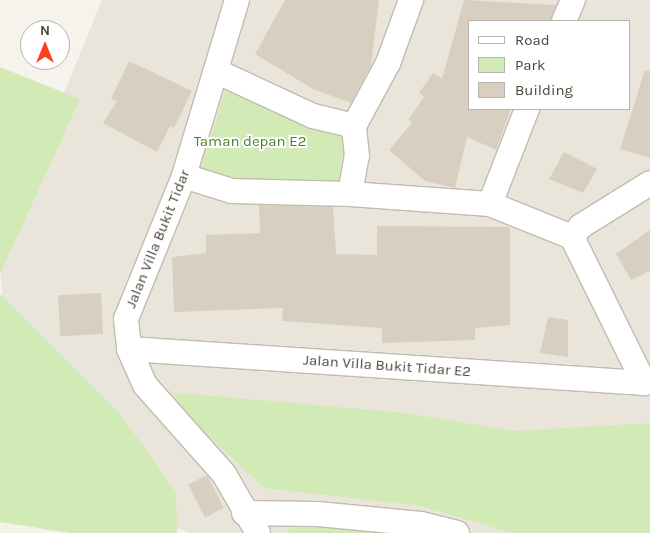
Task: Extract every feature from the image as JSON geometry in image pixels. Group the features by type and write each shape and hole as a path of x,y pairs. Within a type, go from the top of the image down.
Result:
{"street":[{"name":"Jalan Villa Bukit Tidar","path":"237,0 184,176 126,319 129,348 145,385 224,474 244,513 258,533"},
{"path":"350,194 357,156 354,126 388,64 411,0"},
{"path":"564,20 573,0"},
{"path":"216,71 313,116 354,126"},
{"path":"490,204 527,110"},
{"path":"184,176 232,191 350,194 490,204 572,237 581,226 650,183"},
{"name":"Jalan Villa Bukit Tidar E2","path":"572,237 647,381"},
{"name":"Jalan Villa Bukit Tidar E2","path":"129,348 647,381"},
{"path":"244,513 318,514 421,524 457,533"}],"shaded area":[{"path":"102,0 650,0 650,533 190,533 10,467 0,250"}],"green space":[{"path":"0,67 80,99 0,274"},
{"name":"Taman depan E2","path":"225,91 344,137 339,182 238,180 201,168"},
{"path":"0,294 120,414 176,492 177,533 70,533 0,522"},
{"path":"171,392 405,413 514,431 650,423 650,533 512,533 422,506 264,488 199,427"},
{"path":"318,525 423,533 286,533 289,529"}],"building":[{"path":"285,0 379,0 371,65 351,103 313,89 255,54"},
{"path":"464,0 556,5 550,20 468,20 468,110 511,110 496,150 467,137 455,188 425,181 389,150 412,123 408,120 424,97 419,93 433,73 442,79"},
{"path":"129,61 192,91 174,128 170,126 157,152 103,123 117,101 111,99"},
{"path":"645,70 650,71 650,158 620,149"},
{"path":"564,152 597,169 583,193 549,179"},
{"path":"259,205 333,207 336,254 377,255 377,226 510,227 510,325 475,328 475,340 382,343 382,328 282,321 283,308 174,312 172,257 206,253 206,235 260,233"},
{"path":"650,230 650,271 631,280 616,254"},
{"path":"101,293 103,334 60,336 58,295"},
{"path":"548,317 568,320 568,357 540,353"},
{"path":"207,475 224,508 205,518 188,485"}]}
